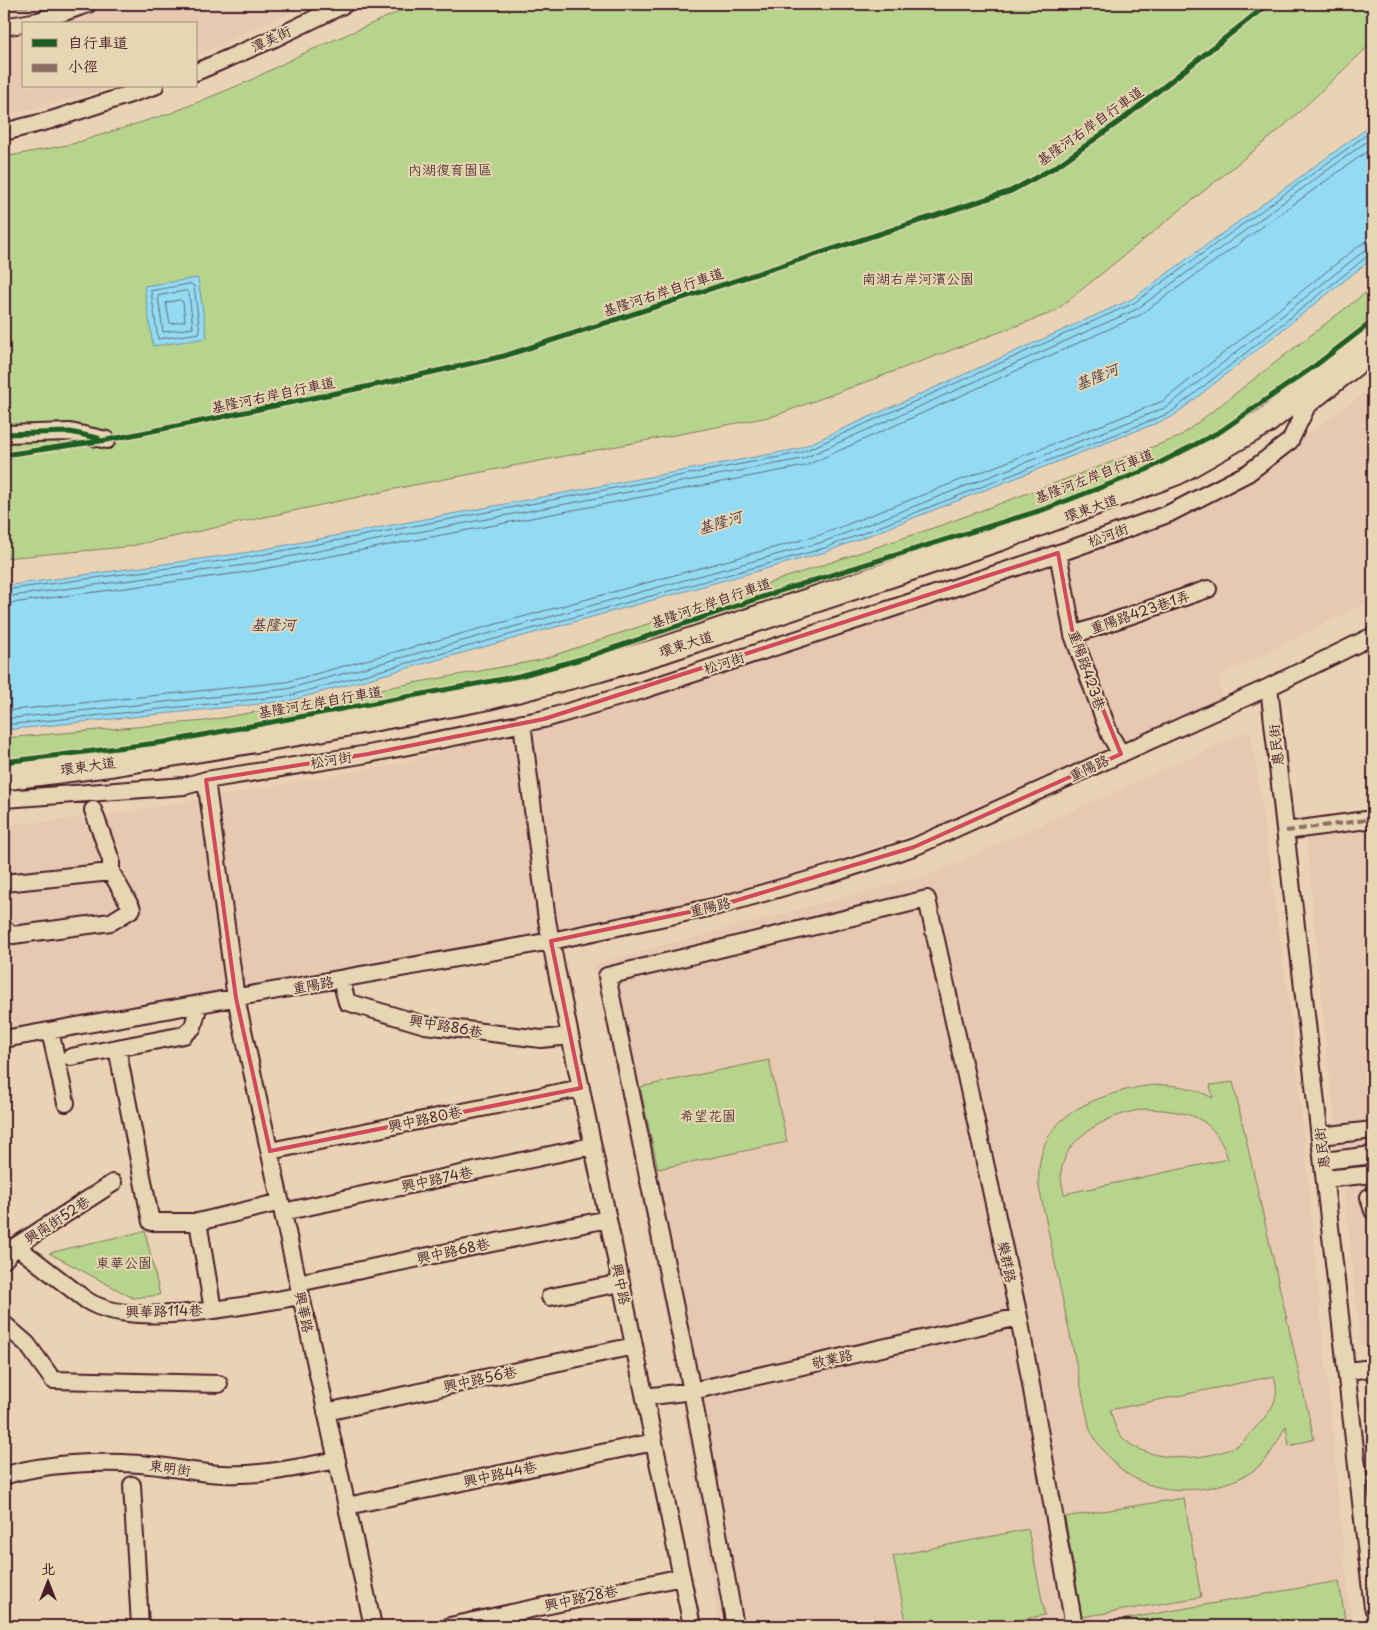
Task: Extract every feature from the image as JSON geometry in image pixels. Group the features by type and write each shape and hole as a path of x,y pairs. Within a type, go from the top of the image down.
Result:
{"highway":[{"name":"環東大道","path":"4,777 113,764 295,733 486,697 598,669 663,650 999,538 1176,472 1266,421 1373,336"},
{"name":"環東大道","path":"4,777 215,747 392,716 548,684 754,623 837,594 879,576 1048,523 1131,494 1191,465 1280,411 1373,340"}],"street":[{"path":"32,22 88,4"},
{"name":"潭美街","path":"198,71 275,38 345,4"},
{"path":"4,27 22,24"},
{"path":"4,132 51,120 149,88"},
{"name":"松河街","path":"4,799 185,786 206,780 368,754 522,723 643,690 1058,553 1168,514 1248,473 1290,441 1307,406 1373,354"},
{"path":"4,434 70,432 107,440"},
{"name":"重陽路423巷","path":"1058,553 1073,635 1110,735 1121,754"},
{"name":"重陽路423巷1弄","path":"1073,635 1208,589"},
{"name":"重陽路","path":"4,1039 551,941 718,906 840,872 914,847 1269,687 1373,636"},
{"name":"惠民街","path":"1269,687 1372,1583 1373,1608"},
{"name":"興中路","path":"522,723 551,941 692,1626"},
{"name":"興華路","path":"206,780 236,998 373,1626"},
{"path":"4,929 13,935 111,922 132,909 111,872 111,860 93,810"},
{"path":"1286,831 1373,819"},
{"path":"4,883 111,872"},
{"name":"樂群路","path":"692,1391 607,976 927,899 1019,1317 1074,1626"},
{"name":"興中路86巷","path":"341,980 347,1002 425,1026 541,1039 570,1036"},
{"path":"71,1057 184,1035 193,1027 199,1004"},
{"path":"50,1030 66,1103"},
{"name":"興中路74巷","path":"118,1048 151,1222 198,1222 592,1146"},
{"name":"興中路80巷","path":"270,1151 581,1088"},
{"path":"1320,1136 1373,1130"},
{"path":"1324,1161 1371,1155"},
{"path":"1325,1179 1373,1174"},
{"name":"興南街52巷","path":"4,1260 16,1246 113,1184"},
{"name":"興中路68巷","path":"300,1289 608,1219"},
{"path":"198,1222 213,1310"},
{"name":"興華路114巷","path":"16,1246 97,1307 115,1312 162,1314 213,1310 300,1289"},
{"path":"550,1297 621,1283"},
{"name":"敬業路","path":"645,1397 692,1391 1019,1317"},
{"path":"4,1324 27,1344 53,1380 219,1384"},
{"name":"興中路56巷","path":"326,1412 634,1346"},
{"path":"1347,1371 1373,1368"},
{"path":"692,1391 735,1626"},
{"name":"興中路44巷","path":"347,1506 654,1442"},
{"name":"東明街","path":"4,1474 89,1462 138,1464 224,1474 267,1473 337,1460"},
{"path":"132,1484 140,1626"},
{"name":"興中路28巷","path":"450,1626 682,1577"}],"highlighted area":[{"path":"1058,553 1073,635 1121,754 914,847 718,906 551,941 581,1088 270,1151 236,998 206,780 368,754 544,719"}],"shaded area":[{"path":"4,4 308,4 198,55 198,22 22,22 22,88 107,88 4,116"},
{"path":"1373,386 1373,600 1218,677 1223,700 958,819 760,886 335,980 4,1028 4,825 102,816 398,764 620,700 876,618 1211,486 1316,429"},
{"path":"1373,669 1373,736 1367,672"},
{"path":"1251,730 1296,1054 1346,1573 1353,1626 719,1626 680,1393 593,964 931,874"},
{"path":"1373,819 1373,1345 1360,1346 1343,1178 1328,1066 1305,828"}],"green space":[{"path":"4,4 43,4 19,8 4,7"},
{"name":"內湖復育園區","path":"413,4 1373,4 1373,42 1283,127 1054,312 774,416 409,486 126,547 4,558 4,157 72,144 174,112 249,81 302,54"},
{"path":"1373,287 1373,334 1264,408 1165,469 591,670 4,776 4,738 205,721 540,660 942,525 1179,437"},
{"name":"希望花園","path":"769,1060 787,1142 658,1169 640,1087"},
{"path":"1233,1082 1314,1439 1289,1446 1286,1426 1268,1456 1250,1473 1212,1487 1173,1489 1156,1487 1126,1473 1101,1447 1090,1430 1039,1187 1039,1169 1047,1139 1055,1127 1078,1108 1123,1091 1161,1085 1187,1088 1213,1098 1210,1085","holes":["1146,1109 1175,1111 1198,1118 1215,1133 1228,1159 1064,1194 1061,1175 1064,1161 1070,1148 1092,1128 1105,1121 1119,1115","1274,1376 1276,1396 1272,1407 1265,1417 1247,1438 1238,1445 1210,1455 1175,1457 1157,1455 1141,1450 1128,1442 1118,1432 1110,1410"]},
{"name":"東華公園","path":"145,1231 160,1295 133,1298 49,1253 86,1244"},
{"path":"1184,1498 1201,1597 1082,1617 1065,1517"},
{"path":"1028,1529 1045,1615 989,1626 907,1626 893,1556"},
{"path":"1339,1581 1346,1626 1086,1626"}],"water":[{"name":"基隆河","path":"1373,124 1373,258 1172,417 826,552 289,701 4,730 4,586 244,553 798,449 1132,299"},
{"path":"198,278 207,338 153,346 144,286"}],"marked path":[{"path":"1286,831 1373,819"},
{"path":"1368,1156 1373,1155"}],"cycle path":[{"name":"基隆河右岸自行車道","path":"4,455 107,440 375,385 504,356 1011,191 1057,166 1123,119 1268,4"},
{"name":"基隆河左岸自行車道","path":"4,762 165,742 519,676 581,659 786,589 1045,509 1146,470 1221,431 1316,365 1373,321"},
{"path":"4,434 70,432 98,438"}],"park label":[{"name":"南湖右岸河濱公園","path":"918,279"}]}
